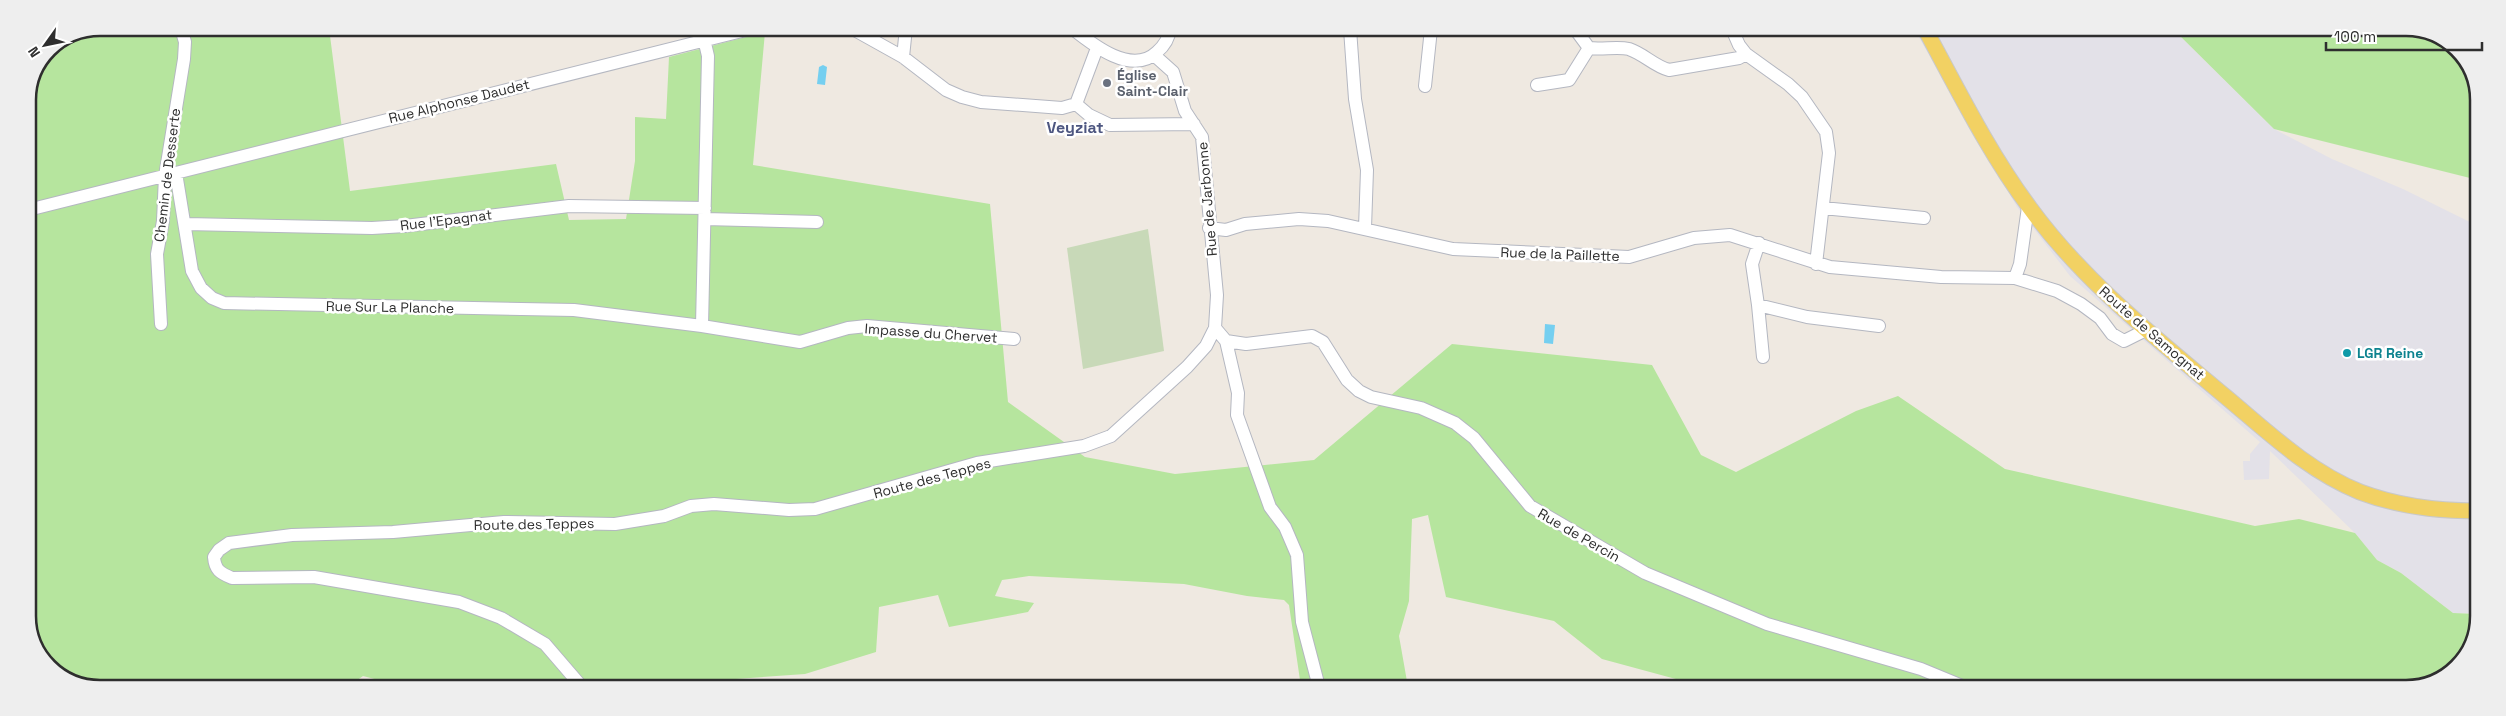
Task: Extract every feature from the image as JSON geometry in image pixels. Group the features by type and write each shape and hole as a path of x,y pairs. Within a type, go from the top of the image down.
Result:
{"main road":[{"name":"Route de Samognat","path":"1929,36 1988,144 2028,207 2085,274 2146,330 2315,470 2360,492 2405,506 2470,511"}],"street":[{"name":"Chemin de Desserte","path":"161,324 157,254 171,174 184,59 185,42 183,36"},
{"name":"Rue Alphonse Daudet","path":"36,208 716,36"},
{"path":"865,36 903,57 946,90 962,97 981,102 1062,108 1076,104"},
{"path":"903,57 905,36"},
{"path":"1083,36 1097,48 1127,59 1147,59 1154,55 1167,36"},
{"path":"1350,36 1355,99 1367,170 1365,228"},
{"path":"1425,86 1430,36"},
{"path":"1580,36 1589,48 1602,50 1626,48 1661,68 1669,70 1739,58 1746,54"},
{"path":"1735,36 1746,54 1788,84 1802,97 1826,132 1830,153 1816,264"},
{"path":"702,326 708,56 704,39"},
{"path":"1076,104 1097,48"},
{"path":"1537,86 1569,80 1589,48"},
{"name":"Rue de Jarbonne","path":"1154,55 1173,72 1185,111 1202,137 1209,228 1217,295 1215,328"},
{"path":"1076,104 1089,115 1110,125 1194,124"},
{"name":"Rue Sur La Planche","path":"171,174 186,224 192,271 201,288 212,298 224,303 574,310 702,326"},
{"name":"Rue l'Epagnat","path":"186,224 372,228 405,226 568,206 817,222"},
{"path":"2015,278 2020,264 2028,207"},
{"path":"1823,208 1924,218"},
{"name":"Rue de la Paillette","path":"1209,228 1226,230 1245,224 1300,219 1328,221 1365,228 1429,245 1453,249 1629,257 1707,236 1730,236 1759,243 1816,264 1941,277 2015,278 2057,291 2081,304 2100,318 2117,339 2130,340 2146,330"},
{"path":"1759,243 1752,264 1763,357"},
{"path":"1758,305 1807,317 1879,326"},
{"name":"Impasse du Chervet","path":"702,326 800,342 848,328 867,326 1014,339"},
{"path":"1215,328 1226,341 1238,393 1236,415 1270,507 1284,527 1297,555 1302,622 1317,680"},
{"name":"Route des Teppes","path":"576,680 544,644 501,618 459,602 314,577 232,578 221,574 215,567 214,557 219,550 229,543 292,535 393,532 504,522 615,524 664,516 691,506 714,504 789,510 815,509 839,504 977,463 1084,446 1111,436 1187,368 1206,346 1215,328"},
{"name":"Rue de Percin","path":"1226,341 1246,344 1312,336 1323,342 1347,380 1360,391 1370,397 1421,408 1455,423 1474,438 1530,506 1645,573 1766,624 1921,670 1946,680"}],"shaded area":[{"path":"1918,36 2180,36 2274,129 2332,159 2403,189 2470,222 2470,614 2453,613 2401,573 2377,560 2355,533 2270,451 2269,479 2244,480 2243,461 2250,461 2250,454 2260,442 2070,276 2017,207"}],"green space":[{"path":"330,36 350,191 556,164 569,220 626,219 635,161 635,117 666,119 669,57 750,36 765,36 753,165 990,204 1008,402 1085,457 1175,474 1314,460 1452,344 1652,365 1701,455 1736,472 1856,411 1898,396 2005,469 2255,526 2299,519 2355,533 2377,560 2401,573 2453,613 2470,614 2468,632 2454,658 2438,671 2418,679 1679,680 1602,659 1554,621 1446,597 1428,515 1412,519 1409,601 1399,636 1407,680 1300,680 1289,605 1284,600 1247,596 1184,584 1029,576 1002,580 995,596 1034,603 1028,612 949,627 938,595 879,607 876,652 805,674 722,680 378,680 363,676 357,680 101,680 84,678 65,669 55,661 45,648 37,628 37,88 44,70 70,70 70,44 88,37"},
{"path":"2180,36 2405,36 2430,41 2448,52 2456,61 2469,88 2470,178 2274,129"},
{"path":"1148,229 1164,351 1083,369 1067,248"}],"water":[{"path":"823,65 827,67 825,85 817,84 819,67"},
{"path":"1545,324 1555,325 1553,344 1544,343"}],"place":[{"name":"Église Saint-Clair","path":"1107,83"},
{"name":"LGR Reine","path":"2347,353"}],"district":[{"name":"Veyziat","path":"1075,127"}]}
